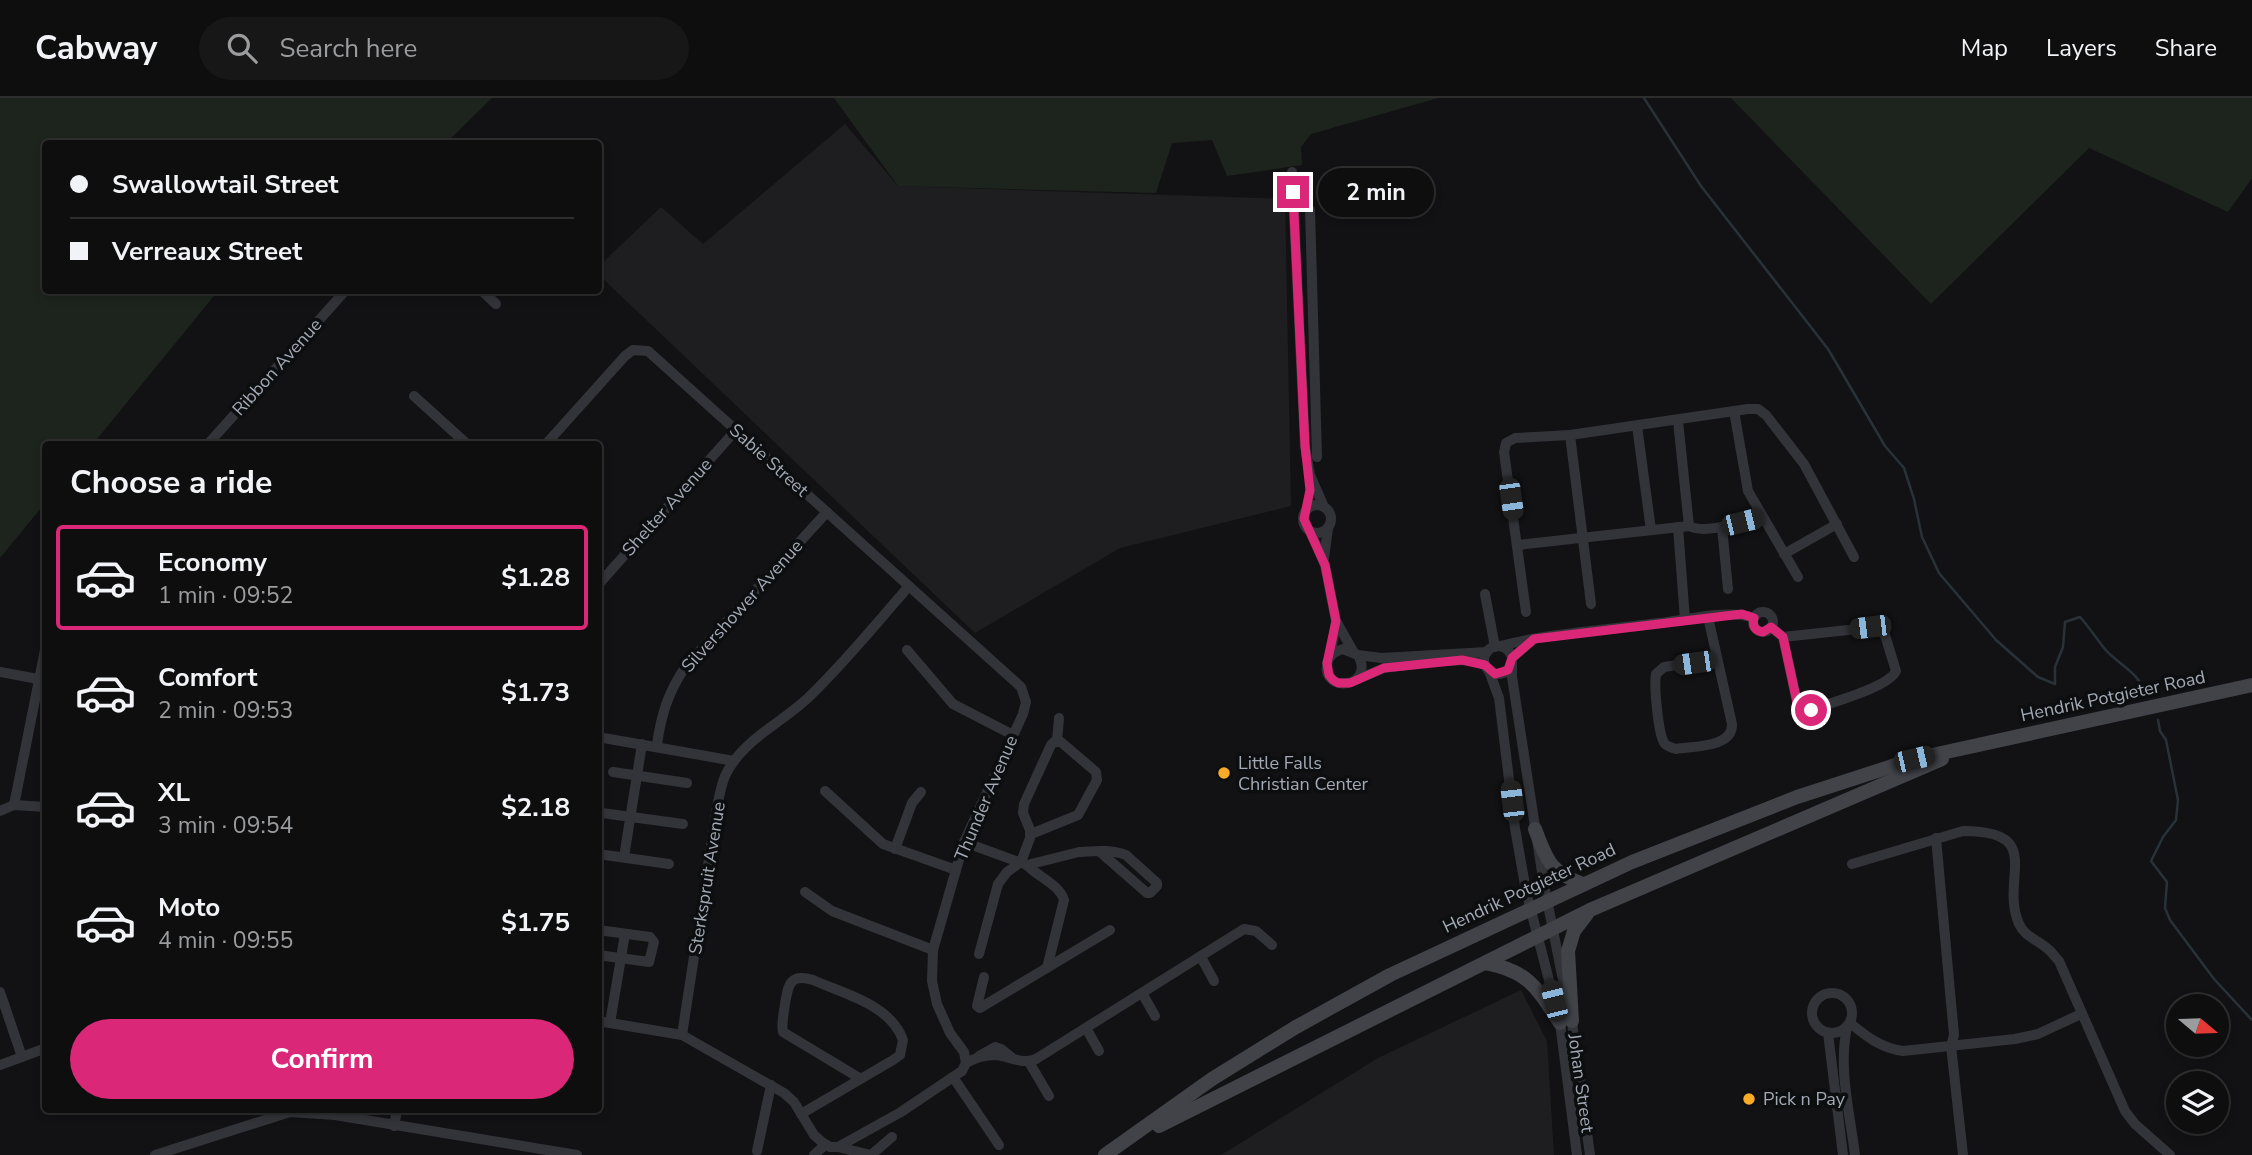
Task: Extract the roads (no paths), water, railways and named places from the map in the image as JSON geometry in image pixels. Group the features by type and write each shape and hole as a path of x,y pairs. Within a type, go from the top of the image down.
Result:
{"main road":[{"name":"Hendrik Potgieter Road","path":"1105,1155 1212,1079 1296,1027 1390,975 1632,862 1797,797 1914,759 2252,685"},
{"name":"Hendrik Potgieter Road","path":"1126,1141 1590,910 1881,784 1983,743"},
{"path":"1535,830 1549,864 1560,874 1583,884"},
{"path":"1566,1022 1568,951 1574,931 1590,910"},
{"path":"1485,963 1505,967 1528,980 1566,1022"}],"street":[{"path":"1292,172 1305,446 1310,475 1324,507 1331,516 1325,565"},
{"path":"1310,210 1317,457"},
{"name":"Ribbon Avenue","path":"211,441 342,294"},
{"path":"485,294 496,304"},
{"name":"Sabie Street","path":"549,441 625,356 633,350 648,351 909,586"},
{"path":"414,396 464,441"},
{"path":"1526,612 1504,452 1506,443 1515,438 1570,435 1758,409 1766,415 1804,464 1854,557"},
{"path":"1734,411 1748,491 1798,578"},
{"path":"1678,421 1685,620"},
{"path":"1637,426 1651,530"},
{"name":"Shelter Avenue","path":"602,581 736,430"},
{"path":"1570,435 1591,604"},
{"path":"1310,475 1304,519 1325,565 1336,621 1327,669 1333,680 1344,684 1384,668 1462,660 1487,668 1495,674 1504,673 1512,660 1534,639"},
{"path":"1307,511 1315,506 1324,507"},
{"name":"Silvershower Avenue","path":"657,746 665,703 686,666 827,512"},
{"path":"1518,545 1683,527 1695,530 1722,527 1762,517"},
{"path":"1784,554 1837,524"},
{"path":"1722,527 1728,589"},
{"path":"1310,531 1318,533 1328,528"},
{"name":"Thunder Avenue","path":"909,586 1021,687 1026,702 964,842 933,950 932,981 937,1004 965,1058"},
{"name":"Sterkspruit Avenue","path":"682,1035 716,807 724,778 747,746 808,698 909,586"},
{"path":"1485,594 1494,648 1487,668"},
{"path":"1330,657 1343,649 1381,659 1408,658 1494,648 1534,639 1738,614 1754,618 1757,630 1763,632 1771,627 1783,637 1797,702 1805,709 1814,709 1891,680 1896,671 1885,635 1876,627 1783,637"},
{"path":"1708,617 1732,724 1730,736 1718,742 1676,749 1670,747 1665,744 1661,731 1656,674 1664,667 1717,659"},
{"path":"1336,621 1361,660 1361,671 1355,680"},
{"path":"1494,648 1508,650 1512,660"},
{"path":"907,650 953,704 1013,735"},
{"name":"Johan Street","path":"1512,660 1535,830 1590,1155"},
{"path":"13,805 42,662"},
{"name":"Johan Street","path":"1487,668 1499,698 1515,828 1530,908 1566,1022 1577,1155"},
{"path":"0,672 38,679"},
{"path":"1057,741 1059,718"},
{"path":"602,738 734,761"},
{"path":"1031,834 1078,815 1097,780 1096,772 1065,744 1057,741"},
{"path":"1024,863 1031,834 1023,813 1024,804 1051,745 1057,741"},
{"path":"624,857 642,744"},
{"path":"1505,747 1522,745"},
{"path":"613,772 687,783"},
{"path":"825,791 870,834 895,849 956,870"},
{"path":"895,849 912,803 921,792"},
{"path":"0,811 13,805 42,807"},
{"path":"602,813 683,824"},
{"path":"1852,864 1963,831 1978,831 2008,840 2014,852 2016,915 2020,926 2059,961 2125,1111 2170,1155"},
{"path":"1936,838 1962,1155"},
{"path":"964,842 1024,863 1061,892 1064,900 1047,968"},
{"path":"979,954 998,884 1007,872 1024,863 1079,852 1099,851 1113,851 1126,855 1157,883 1157,886 1150,893 1147,892 1099,851"},
{"path":"602,854 669,864"},
{"path":"805,892 832,911 933,950"},
{"path":"838,1147 901,1112 953,1077 961,1071 965,1058 993,1055 1029,1062 1248,929 1256,931 1272,945"},
{"path":"984,977 977,1006 980,1008 1110,930"},
{"path":"602,931 652,939 653,951 649,962 602,956"},
{"path":"610,1023 625,934"},
{"path":"1201,957 1214,981"},
{"path":"801,1114 861,1079 900,1055 903,1047 901,1034 884,1013 874,1006 813,980 803,977 794,979 788,985 783,1032 861,1079"},
{"path":"0,992 22,1056"},
{"path":"1142,993 1156,1016"},
{"path":"1849,1025 1838,1033 1820,1030 1811,1015 1814,1003 1822,995 1839,994 1848,1000 1853,1011 1849,1025 1843,1045 1843,1064 1855,1155"},
{"path":"1849,1025 1888,1049 1903,1052 2015,1040 2038,1034 2081,1014"},
{"path":"602,1022 682,1035 771,1085 794,1102 814,1135 825,1145 871,1155 892,1137"},
{"path":"1086,1028 1099,1051"},
{"path":"1828,1033 1843,1155"},
{"path":"0,1065 42,1049"},
{"path":"1029,1062 1049,1096"},
{"path":"953,1077 999,1146"},
{"path":"757,1151 771,1085"},
{"path":"155,1155 283,1113"},
{"path":"312,1113 577,1155"},
{"path":"394,1126 396,1113"},
{"path":"2150,1138 2157,1155"},
{"path":"814,1155 825,1145"}],"waterway":[{"path":"1644,98 1701,186 1828,349 1885,446 1904,468 1922,537 1939,573 1996,640 2038,677 2055,684 2055,667 2063,647 2065,622 2080,617 2109,653 2136,677 2143,689"},
{"path":"2158,720 2160,731 2166,740 2178,800 2176,820 2163,837 2151,861 2167,882 2165,908 2170,920 2214,979 2252,1020"}],"place":[{"name":"Little Falls Christian Center","path":"1224,773"},
{"name":"Pick n Pay","path":"1749,1099"}]}
